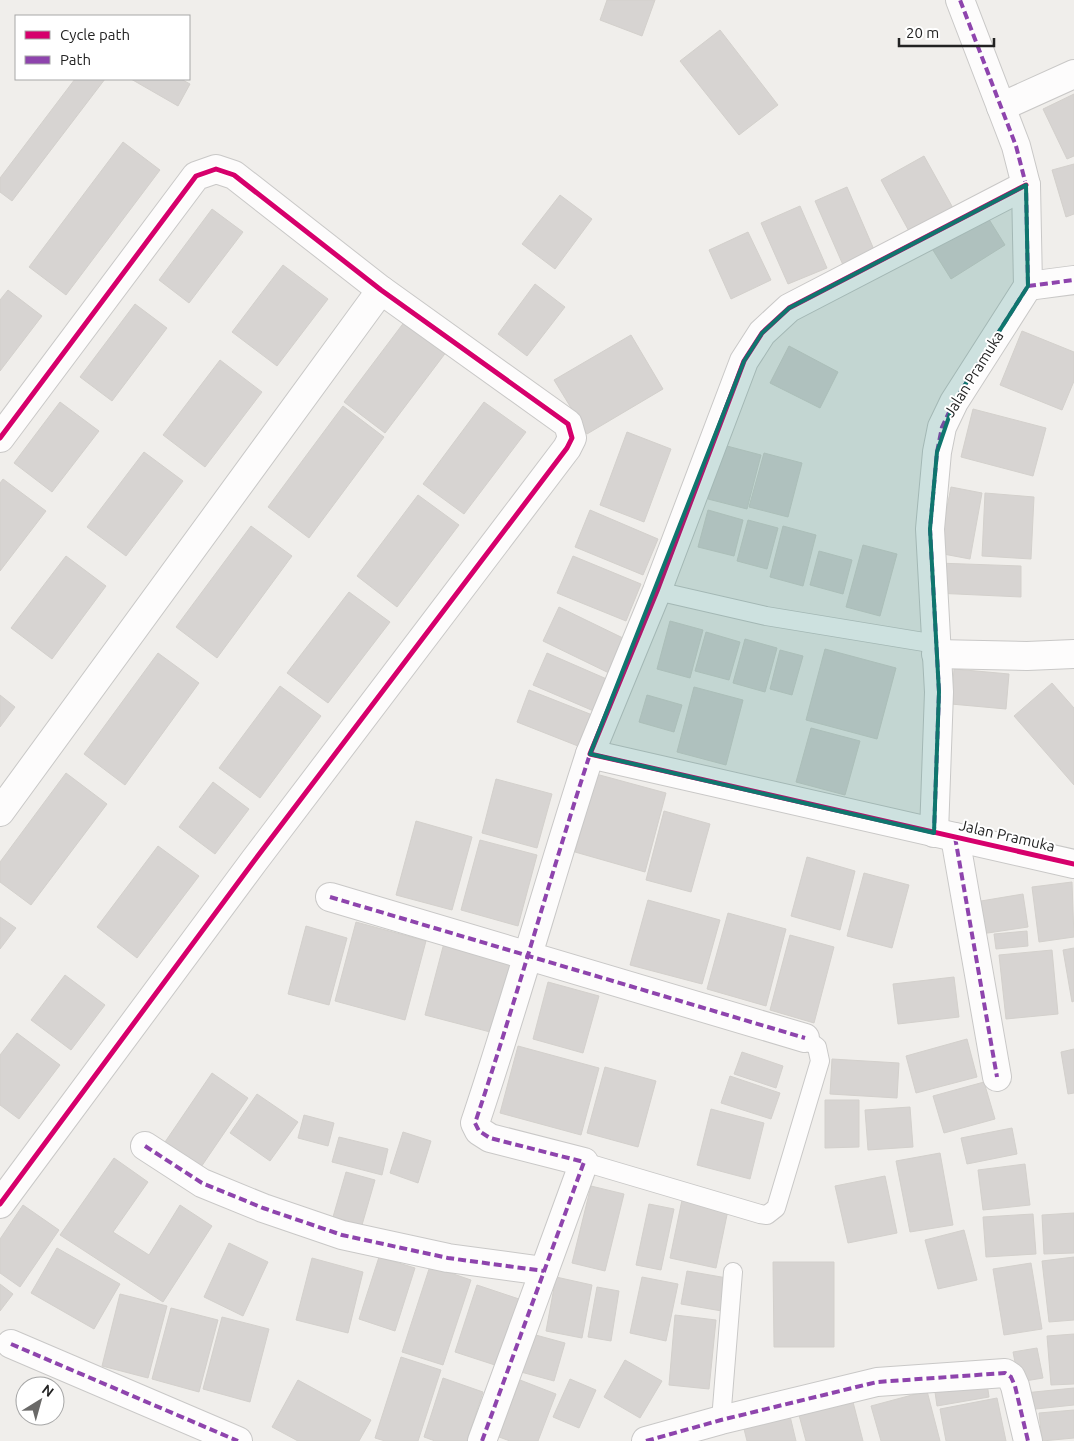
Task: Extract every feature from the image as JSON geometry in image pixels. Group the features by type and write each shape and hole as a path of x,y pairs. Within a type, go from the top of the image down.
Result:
{"street":[{"path":"960,0 1016,146 1026,185 1028,286 1074,280"},
{"path":"1001,107 1074,74"},
{"path":"0,438 196,176 216,169 234,175 381,290 568,424 572,438 567,448 254,861 0,1204"},
{"path":"482,1441 584,1162 490,1138 479,1131 475,1123 506,1031 527,954 590,754 657,590 744,360 762,333 789,308 1026,185"},
{"name":"Jalan Pramuka","path":"1028,286 954,402 942,427 937,452 930,529 945,835 1074,864"},
{"path":"0,812 381,290"},
{"path":"936,649 1027,656 1074,654"},
{"path":"590,754 945,835 998,1077"},
{"path":"330,897 805,1038"},
{"path":"145,1146 202,1183 263,1208 342,1235 448,1258 544,1271"},
{"path":"11,1344 238,1441"},
{"path":"646,1441 721,1420 877,1382 1005,1373 1011,1377 1015,1386 1028,1441"}],"lane":[{"path":"657,590 766,616 936,649"},
{"path":"584,1162 760,1214 767,1214 776,1208 820,1061 817,1047 805,1038"},
{"path":"721,1420 733,1272"}],"highlighted area":[{"path":"1026,185 1028,286 954,402 937,452 930,529 939,692 934,833 590,754 744,361 762,333 789,308"}],"building":[{"path":"607,0 655,0 642,36 600,20"},
{"path":"720,30 778,105 739,135 680,61"},
{"path":"74,80 104,80 12,201 0,192 0,178"},
{"path":"133,80 183,80 190,84 178,106"},
{"path":"1074,94 1074,156 1067,159 1043,109"},
{"path":"123,142 160,170 66,295 29,267"},
{"path":"924,156 953,208 910,233 881,180"},
{"path":"1074,164 1074,214 1066,217 1052,170"},
{"path":"847,187 875,252 843,265 815,201"},
{"path":"560,195 592,219 555,269 522,244"},
{"path":"800,206 827,268 788,284 761,223"},
{"path":"212,209 243,232 189,303 159,280"},
{"path":"985,213 1005,245 951,279 931,247"},
{"path":"748,232 771,280 731,299 709,250"},
{"path":"283,265 328,299 277,366 232,332"},
{"path":"535,284 565,307 527,356 498,334"},
{"path":"8,290 42,316 0,371 0,300"},
{"path":"135,304 167,328 112,401 80,377"},
{"path":"405,321 447,351 385,433 344,402"},
{"path":"1022,331 1074,352 1074,381 1062,410 1000,385"},
{"path":"631,335 663,389 587,434 554,380"},
{"path":"789,346 838,372 820,408 770,383"},
{"path":"220,360 262,392 205,467 163,435"},
{"path":"60,402 99,431 52,492 14,463"},
{"path":"484,402 526,432 464,514 423,484"},
{"path":"343,406 384,437 309,538 268,507"},
{"path":"973,409 1046,428 1033,476 961,457"},
{"path":"627,432 671,449 644,522 600,505"},
{"path":"723,445 761,455 747,509 708,499"},
{"path":"144,452 183,481 126,556 87,527"},
{"path":"764,453 802,463 788,517 749,507"},
{"path":"3,479 46,511 0,571 0,483"},
{"path":"951,487 982,493 970,559 938,553"},
{"path":"985,493 1034,497 1031,559 982,556"},
{"path":"418,495 459,525 397,607 357,576"},
{"path":"590,510 658,539 643,575 575,547"},
{"path":"708,510 743,520 734,556 698,547"},
{"path":"748,520 778,528 767,569 737,561"},
{"path":"251,526 292,556 217,658 176,627"},
{"path":"783,526 816,535 803,586 770,577"},
{"path":"863,545 897,554 880,616 846,607"},
{"path":"819,551 852,560 843,594 810,585"},
{"path":"66,556 106,586 52,659 11,628"},
{"path":"573,556 641,584 626,621 557,593"},
{"path":"937,563 1021,566 1021,597 935,593"},
{"path":"349,592 390,622 328,703 287,673"},
{"path":"559,607 625,639 609,673 543,641"},
{"path":"670,621 703,630 690,678 657,669"},
{"path":"706,632 740,642 729,680 695,671"},
{"path":"745,639 777,648 765,692 733,683"},
{"path":"825,649 896,668 877,739 806,720"},
{"path":"780,650 803,656 792,695 770,689"},
{"path":"158,653 199,683 125,785 84,754"},
{"path":"547,653 609,680 596,712 533,685"},
{"path":"954,669 1009,674 1006,709 951,704"},
{"path":"1052,683 1074,708 1074,785 1014,716"},
{"path":"280,686 321,716 260,798 219,768"},
{"path":"694,687 743,700 726,765 677,752"},
{"path":"529,690 595,716 583,748 517,722"},
{"path":"0,695 15,707 0,727"},
{"path":"647,695 682,705 674,732 639,722"},
{"path":"811,728 860,741 845,795 796,782"},
{"path":"66,773 107,804 31,905 0,882 0,862"},
{"path":"596,774 666,793 645,872 575,852"},
{"path":"496,779 552,794 537,848 482,833"},
{"path":"213,782 249,809 215,854 179,827"},
{"path":"664,811 710,824 691,892 646,880"},
{"path":"416,821 472,837 452,910 396,895"},
{"path":"480,840 537,855 518,926 461,910"},
{"path":"158,846 199,876 137,958 97,927"},
{"path":"807,857 855,871 840,930 791,916"},
{"path":"864,873 909,885 892,948 847,936"},
{"path":"1072,882 1074,937 1039,942 1032,887"},
{"path":"1023,894 1028,927 981,934 975,902"},
{"path":"648,900 720,920 702,984 630,965"},
{"path":"728,913 786,929 766,1006 707,989"},
{"path":"0,917 16,928 0,949"},
{"path":"356,922 426,941 405,1020 335,1001"},
{"path":"306,926 347,938 329,1005 288,994"},
{"path":"1027,931 1028,946 996,949 994,934"},
{"path":"790,935 834,947 814,1023 770,1010"},
{"path":"444,943 513,962 494,1033 425,1015"},
{"path":"1074,948 1074,1001 1072,1002 1063,950"},
{"path":"1052,950 1058,1014 1006,1019 999,955"},
{"path":"65,975 105,1005 71,1050 31,1020"},
{"path":"954,977 959,1017 898,1024 893,984"},
{"path":"548,982 599,996 583,1053 533,1039"},
{"path":"17,1033 60,1065 19,1119 0,1105 0,1055"},
{"path":"967,1039 977,1077 916,1093 906,1056"},
{"path":"518,1046 599,1068 581,1135 500,1113"},
{"path":"1074,1049 1074,1093 1068,1094 1061,1052"},
{"path":"742,1052 783,1066 776,1088 734,1074"},
{"path":"832,1059 899,1063 897,1098 830,1094"},
{"path":"605,1067 656,1081 638,1147 587,1133"},
{"path":"212,1073 248,1098 199,1170 163,1145"},
{"path":"730,1076 780,1093 771,1119 721,1103"},
{"path":"984,1082 995,1119 944,1133 933,1096"},
{"path":"257,1094 298,1122 270,1161 230,1133"},
{"path":"825,1100 859,1100 859,1147 825,1148"},
{"path":"910,1107 913,1147 868,1150 865,1110"},
{"path":"711,1109 764,1123 750,1179 697,1165"},
{"path":"304,1115 334,1123 328,1146 298,1138"},
{"path":"1012,1128 1017,1154 967,1164 961,1138"},
{"path":"403,1132 431,1141 418,1183 390,1173"},
{"path":"339,1137 388,1149 382,1175 332,1162"},
{"path":"940,1153 953,1225 910,1232 896,1161"},
{"path":"114,1158 148,1182 113,1232 149,1255 180,1205 212,1226 163,1302 60,1235"},
{"path":"1025,1164 1030,1205 983,1210 978,1170"},
{"path":"346,1172 375,1180 362,1225 333,1217"},
{"path":"885,1176 897,1233 848,1243 835,1186"},
{"path":"591,1186 624,1194 605,1271 572,1263"},
{"path":"682,1200 728,1210 716,1268 670,1258"},
{"path":"649,1204 674,1209 661,1270 636,1265"},
{"path":"23,1205 59,1230 20,1287 0,1273 0,1239"},
{"path":"1074,1213 1074,1253 1044,1254 1042,1215"},
{"path":"1033,1214 1036,1254 986,1257 983,1217"},
{"path":"964,1230 977,1280 938,1289 925,1240"},
{"path":"229,1243 268,1262 243,1316 204,1297"},
{"path":"57,1248 120,1284 94,1329 31,1293"},
{"path":"379,1257 415,1268 395,1331 359,1319"},
{"path":"1074,1257 1074,1320 1049,1322 1042,1261"},
{"path":"312,1258 363,1272 348,1333 296,1320"},
{"path":"773,1262 834,1262 834,1347 774,1347"},
{"path":"1031,1263 1042,1329 1004,1335 993,1269"},
{"path":"430,1266 471,1280 443,1365 402,1352"},
{"path":"687,1271 727,1278 722,1311 681,1304"},
{"path":"556,1277 592,1285 582,1338 546,1331"},
{"path":"642,1277 678,1284 666,1341 630,1333"},
{"path":"0,1284 13,1294 0,1311"},
{"path":"477,1285 522,1300 501,1367 455,1352"},
{"path":"597,1287 619,1291 611,1341 588,1337"},
{"path":"120,1294 167,1306 148,1378 102,1366"},
{"path":"171,1308 218,1320 199,1392 152,1379"},
{"path":"675,1315 716,1320 709,1389 669,1385"},
{"path":"222,1317 269,1329 250,1402 203,1389"},
{"path":"532,1334 565,1343 554,1381 521,1372"},
{"path":"1074,1334 1074,1384 1051,1385 1047,1336"},
{"path":"1037,1348 1043,1378 1019,1382 1013,1352"},
{"path":"401,1357 441,1370 418,1441 385,1441 375,1438"},
{"path":"625,1360 662,1381 640,1418 604,1397"},
{"path":"443,1378 483,1392 467,1441 435,1441 424,1437"},
{"path":"570,1379 596,1390 579,1428 553,1417"},
{"path":"298,1380 371,1420 359,1441 298,1441 272,1427"},
{"path":"520,1380 556,1394 538,1441 510,1441 499,1437"},
{"path":"987,1383 989,1397 937,1406 935,1392"},
{"path":"1074,1388 1074,1405 1026,1410 1024,1393"},
{"path":"927,1391 940,1441 881,1441 871,1406"},
{"path":"997,1398 1006,1441 946,1441 940,1409"},
{"path":"853,1402 863,1441 806,1441 799,1415"},
{"path":"1074,1410 1074,1438 1042,1441 1039,1413"},
{"path":"790,1416 796,1441 747,1441 743,1425"}],"marked path":[{"path":"932,832 934,833 939,692 930,529 937,452 942,427 954,402 1028,286 1026,185 1016,146 960,0"},
{"path":"1028,286 1074,280"},
{"path":"482,1441 584,1162 490,1138 479,1131 475,1123 590,754"},
{"path":"955,837 997,1077"},
{"path":"330,897 805,1038"},
{"path":"145,1146 202,1183 263,1208 342,1235 448,1258 544,1271"},
{"path":"11,1344 238,1441"},
{"path":"646,1441 721,1420 877,1382 1005,1373 1011,1377 1015,1386 1028,1441"}],"cycle path":[{"path":"0,438 196,176 216,169 234,175 381,290 568,424 572,438 567,448 254,861 0,1204"},
{"path":"1026,185 789,308 762,333 744,361 657,591 590,754 1074,864"}]}
